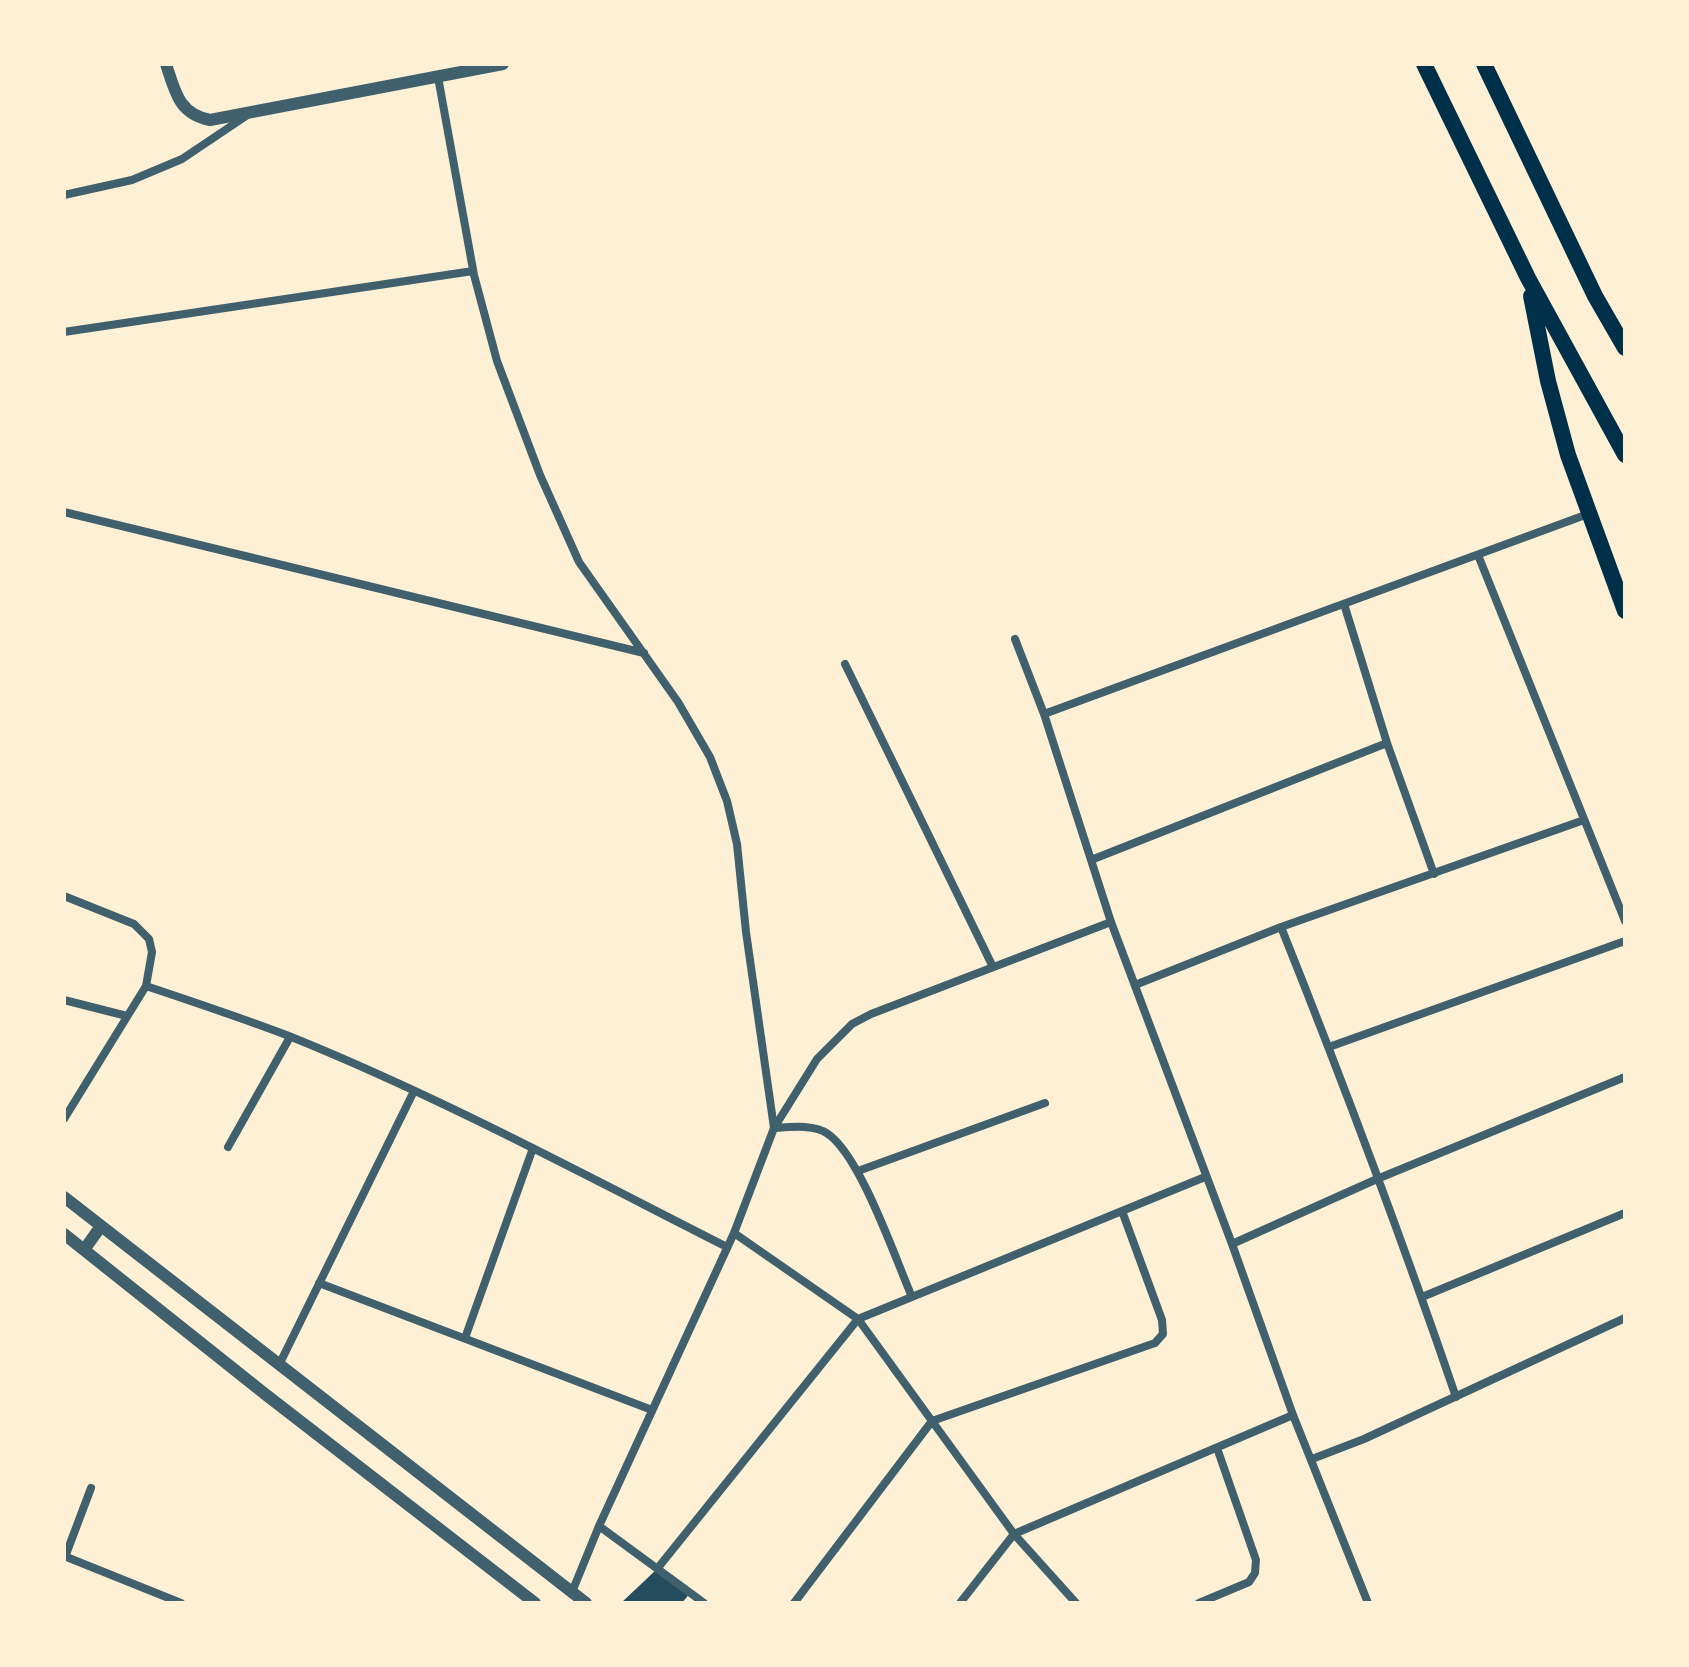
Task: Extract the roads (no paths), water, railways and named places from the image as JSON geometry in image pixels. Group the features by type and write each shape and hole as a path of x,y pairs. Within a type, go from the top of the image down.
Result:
{"highway":[{"path":"1424,64 1528,278 1625,455"},
{"path":"1484,64 1595,296 1625,348"},
{"path":"1528,278 1558,420 1588,514 1625,611"}],"street":[{"path":"166,64 184,109 195,117 210,120 503,64"},
{"path":"438,77 473,271 497,361 553,504 579,562 644,653 710,757 727,801 737,844 746,932 774,1128"},
{"path":"64,195 132,180 182,159 246,115"},
{"path":"64,332 473,271"},
{"path":"64,512 644,653"},
{"path":"1044,714 1588,514"},
{"path":"1478,555 1625,921"},
{"path":"1344,604 1387,743 1434,874"},
{"path":"1015,639 1044,714 1111,922 1293,1415 1368,1603"},
{"path":"845,664 992,965"},
{"path":"1091,860 1387,743"},
{"path":"1135,985 1281,927 1584,820"},
{"path":"64,896 134,924 145,933 152,952 146,986 64,1119"},
{"path":"572,1592 599,1526 734,1233 774,1128 817,1059 852,1024 871,1014 992,965 1111,922"},
{"path":"1281,927 1329,1047 1456,1397"},
{"path":"1329,1047 1625,941"},
{"path":"146,986 290,1037 414,1091 727,1247"},
{"path":"64,1000 127,1016"},
{"path":"228,1147 290,1037"},
{"path":"1232,1244 1377,1179 1625,1077"},
{"path":"279,1365 414,1091"},
{"path":"858,1171 1045,1103"},
{"path":"774,1128 803,1127 826,1132 843,1149 858,1171 912,1297"},
{"path":"465,1338 533,1148"},
{"path":"657,1569 858,1319 1205,1177"},
{"path":"64,1197 586,1603"},
{"path":"794,1603 932,1421 1155,1343 1163,1334 1162,1320 1122,1211"},
{"path":"1422,1297 1625,1213"},
{"path":"84,1250 101,1226"},
{"path":"734,1233 858,1319 1014,1534 1076,1603"},
{"path":"64,1234 277,1404 535,1603"},
{"path":"319,1283 652,1410"},
{"path":"1312,1459 1364,1439 1625,1318"},
{"path":"960,1603 1014,1534 1293,1415"},
{"path":"1199,1603 1249,1582 1255,1573 1256,1560 1217,1448"},
{"path":"91,1488 65,1556 181,1603"},
{"path":"599,1526 704,1603"}]}
